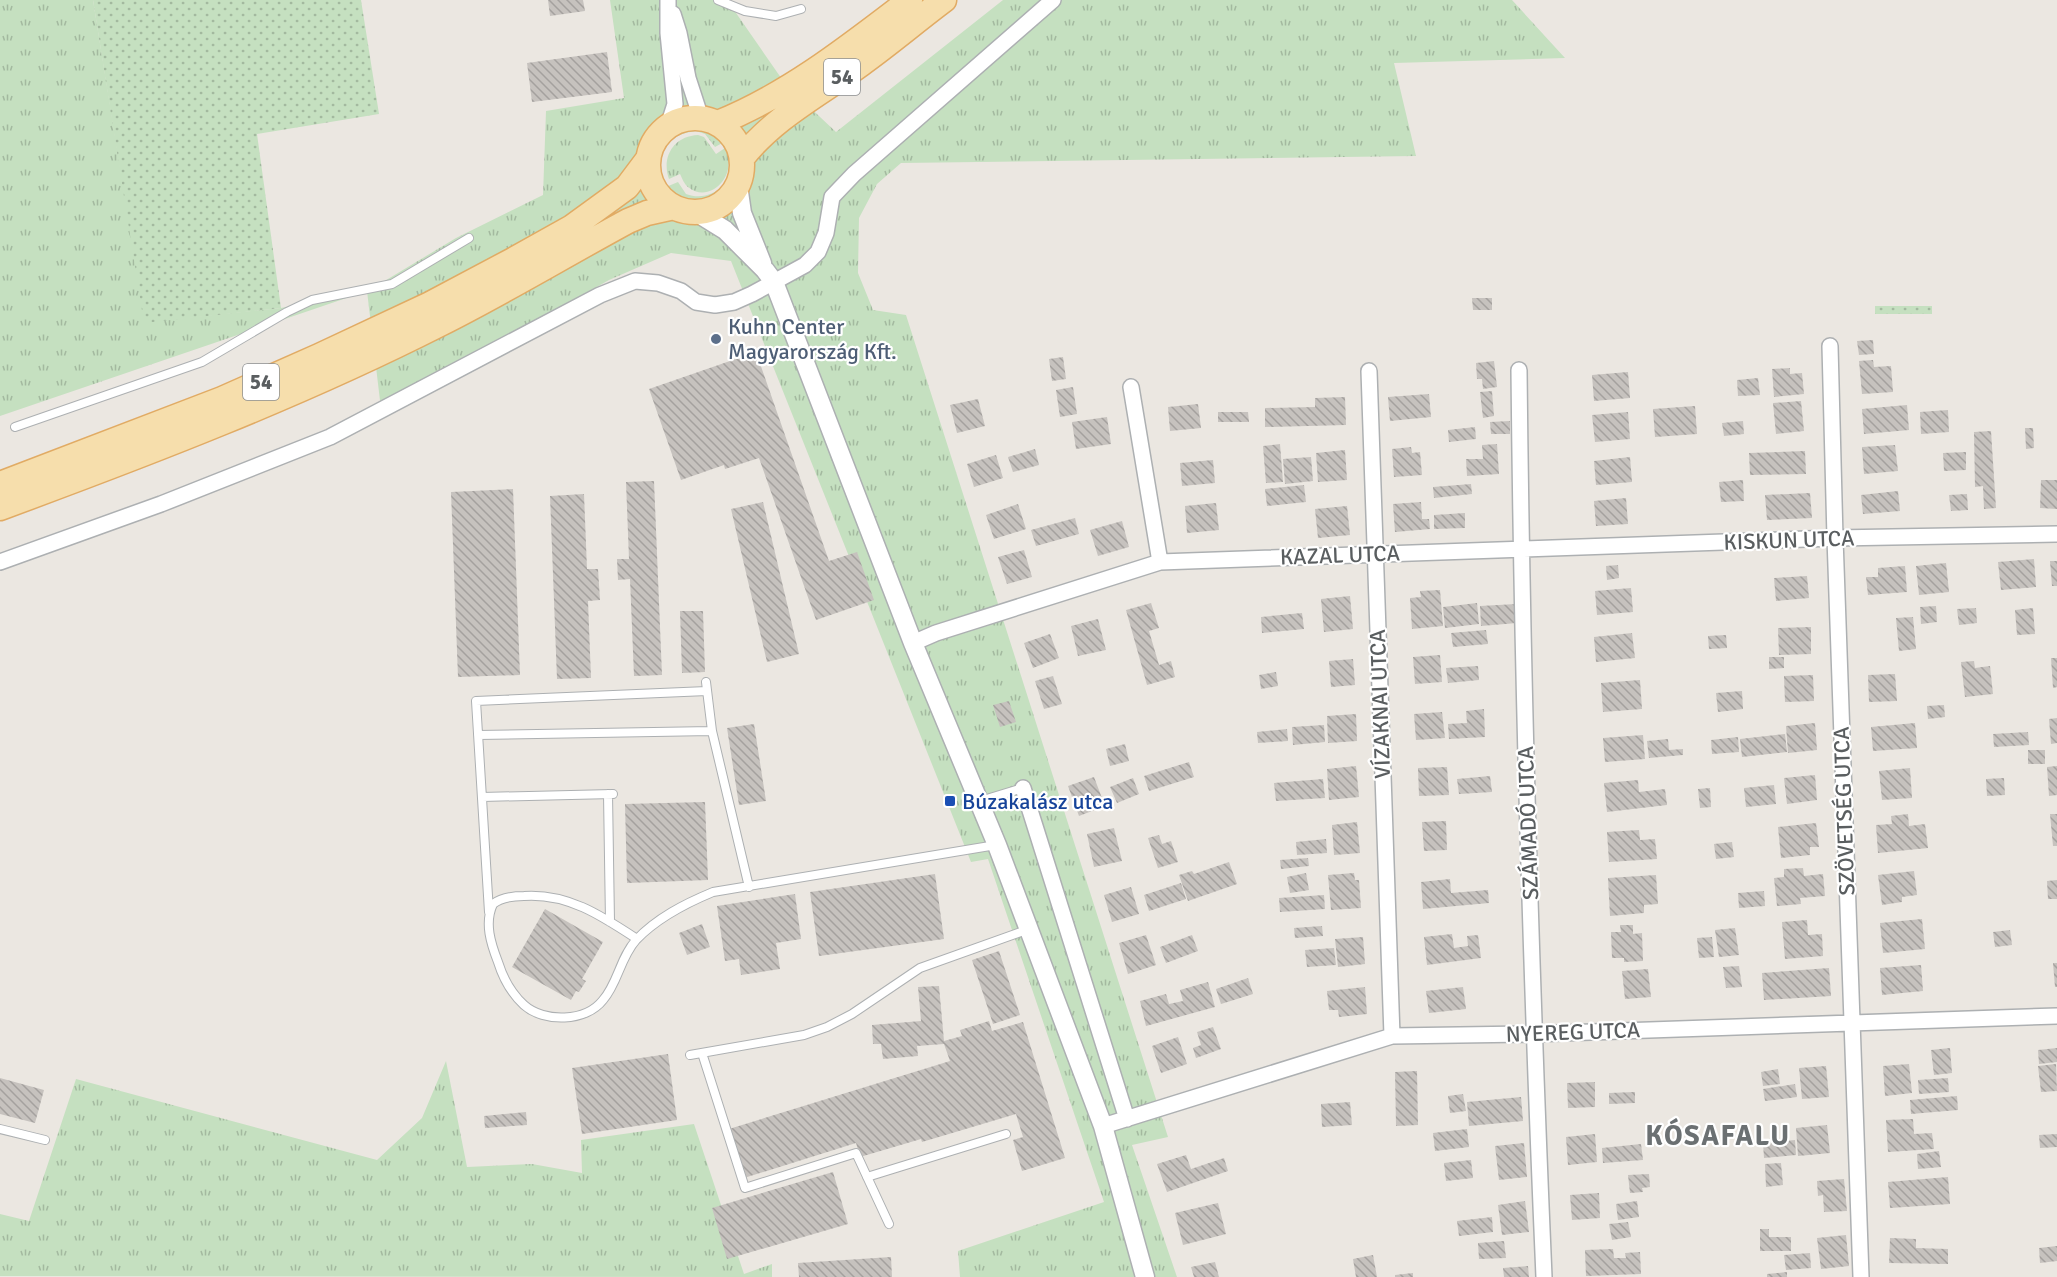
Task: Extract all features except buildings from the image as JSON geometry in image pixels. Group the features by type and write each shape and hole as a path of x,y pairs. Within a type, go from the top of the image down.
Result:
{"main road":[{"name":"54","path":"0,484 222,399 430,304 513,261 572,227 627,187 648,159 659,135 668,126 684,119 709,121 743,113 821,67 910,0"},
{"name":"54","path":"742,158 757,138 789,113 862,64 944,0"},
{"path":"709,121 725,128 736,141 742,158 738,185"},
{"path":"648,159 649,175 661,197 685,210"},
{"name":"54","path":"0,508 99,472 321,380 441,324 628,221 647,213 705,211 721,205 728,200 738,185"}],"street":[{"path":"668,0 679,33 688,78 709,121"},
{"path":"668,0 668,33 675,104 668,126"},
{"path":"0,561 161,504 330,436 600,295 635,280 658,282 681,291 696,302 715,305 734,302 770,276 805,265 818,252 826,233 832,197 854,174 1053,0"},
{"path":"738,185 742,213 770,276 913,643 980,801 1029,929 1102,1126 1145,1277"},
{"path":"685,210 725,230 770,276"},
{"name":"SZÖVETSÉG UTCA","path":"1830,346 1861,1277"},
{"name":"SZÁMADÓ UTCA","path":"1519,370 1533,1034 1544,1277"},
{"name":"VÍZAKNAI UTCA","path":"1369,371 1392,1036"},
{"path":"1131,387 1160,562"},
{"name":"KISKUN UTCA","path":"1521,549 1835,538 2057,534"},
{"name":"KAZAL UTCA","path":"913,643 936,633 1160,562 1521,549"},
{"path":"1023,788 1127,1119"},
{"name":"NYEREG UTCA","path":"1102,1126 1392,1036 1533,1034 2057,1016"}],"lane":[{"path":"718,0 745,10 776,16 801,9"},
{"path":"15,427 202,362 287,312 312,300 392,284 469,238"},
{"path":"706,682 712,731 749,887"},
{"path":"707,691 476,701 490,938 501,972 508,985 526,1007 551,1016 575,1017 598,1006 605,998 628,950 637,939 655,923 690,902 713,892 997,845"},
{"path":"478,735 712,731"},
{"path":"980,801 1023,788"},
{"path":"482,798 610,794 610,922"},
{"path":"489,914 493,904 500,900 517,896 548,896 571,902 637,939"},
{"path":"690,1056 804,1035 827,1027 852,1014 920,968 1029,929"},
{"path":"702,1053 745,1188 856,1153 889,1224"},
{"path":"0,1129 45,1140"},
{"path":"867,1177 1006,1134"}],"green space":[{"path":"0,0 93,0 145,322 281,308 366,291 0,416"},
{"path":"93,0 361,0 379,114 257,134 281,308 144,323"},
{"path":"610,0 727,0 786,85 836,132 1003,0 1512,0 1565,58 1394,63 1416,156 901,163 877,184 859,218 858,273 873,310 906,315 1168,1137 1132,1145 1177,1277 960,1277 958,1251 1104,1202 988,859 971,862 731,261 671,253 609,280 381,409 367,291 456,238 543,195 546,111 624,98","holes":["696,131 705,134 715,147 726,141 731,152 732,162 726,182 709,195 698,196 686,194 678,182 666,187 661,166 664,149 676,137 685,133"]},
{"path":"698,135 704,137 716,154 725,148 728,158 725,177 713,190 705,192 696,192 688,187 680,174 669,179 667,171 668,156 676,144 682,139"},
{"path":"1875,306 1932,306 1932,314 1875,314"},
{"path":"446,1061 467,1167 532,1164 582,1173 581,1140 694,1124 744,1274 772,1264 772,1277 0,1276 0,1214 29,1221 76,1079 377,1160 422,1118"}],"place":[{"name":"Kuhn Center Magyarország Kft.","path":"716,339"},
{"name":"Búzakalász utca","path":"950,801"}],"district":[{"name":"KÓSAFALU","path":"1718,1136"}]}
